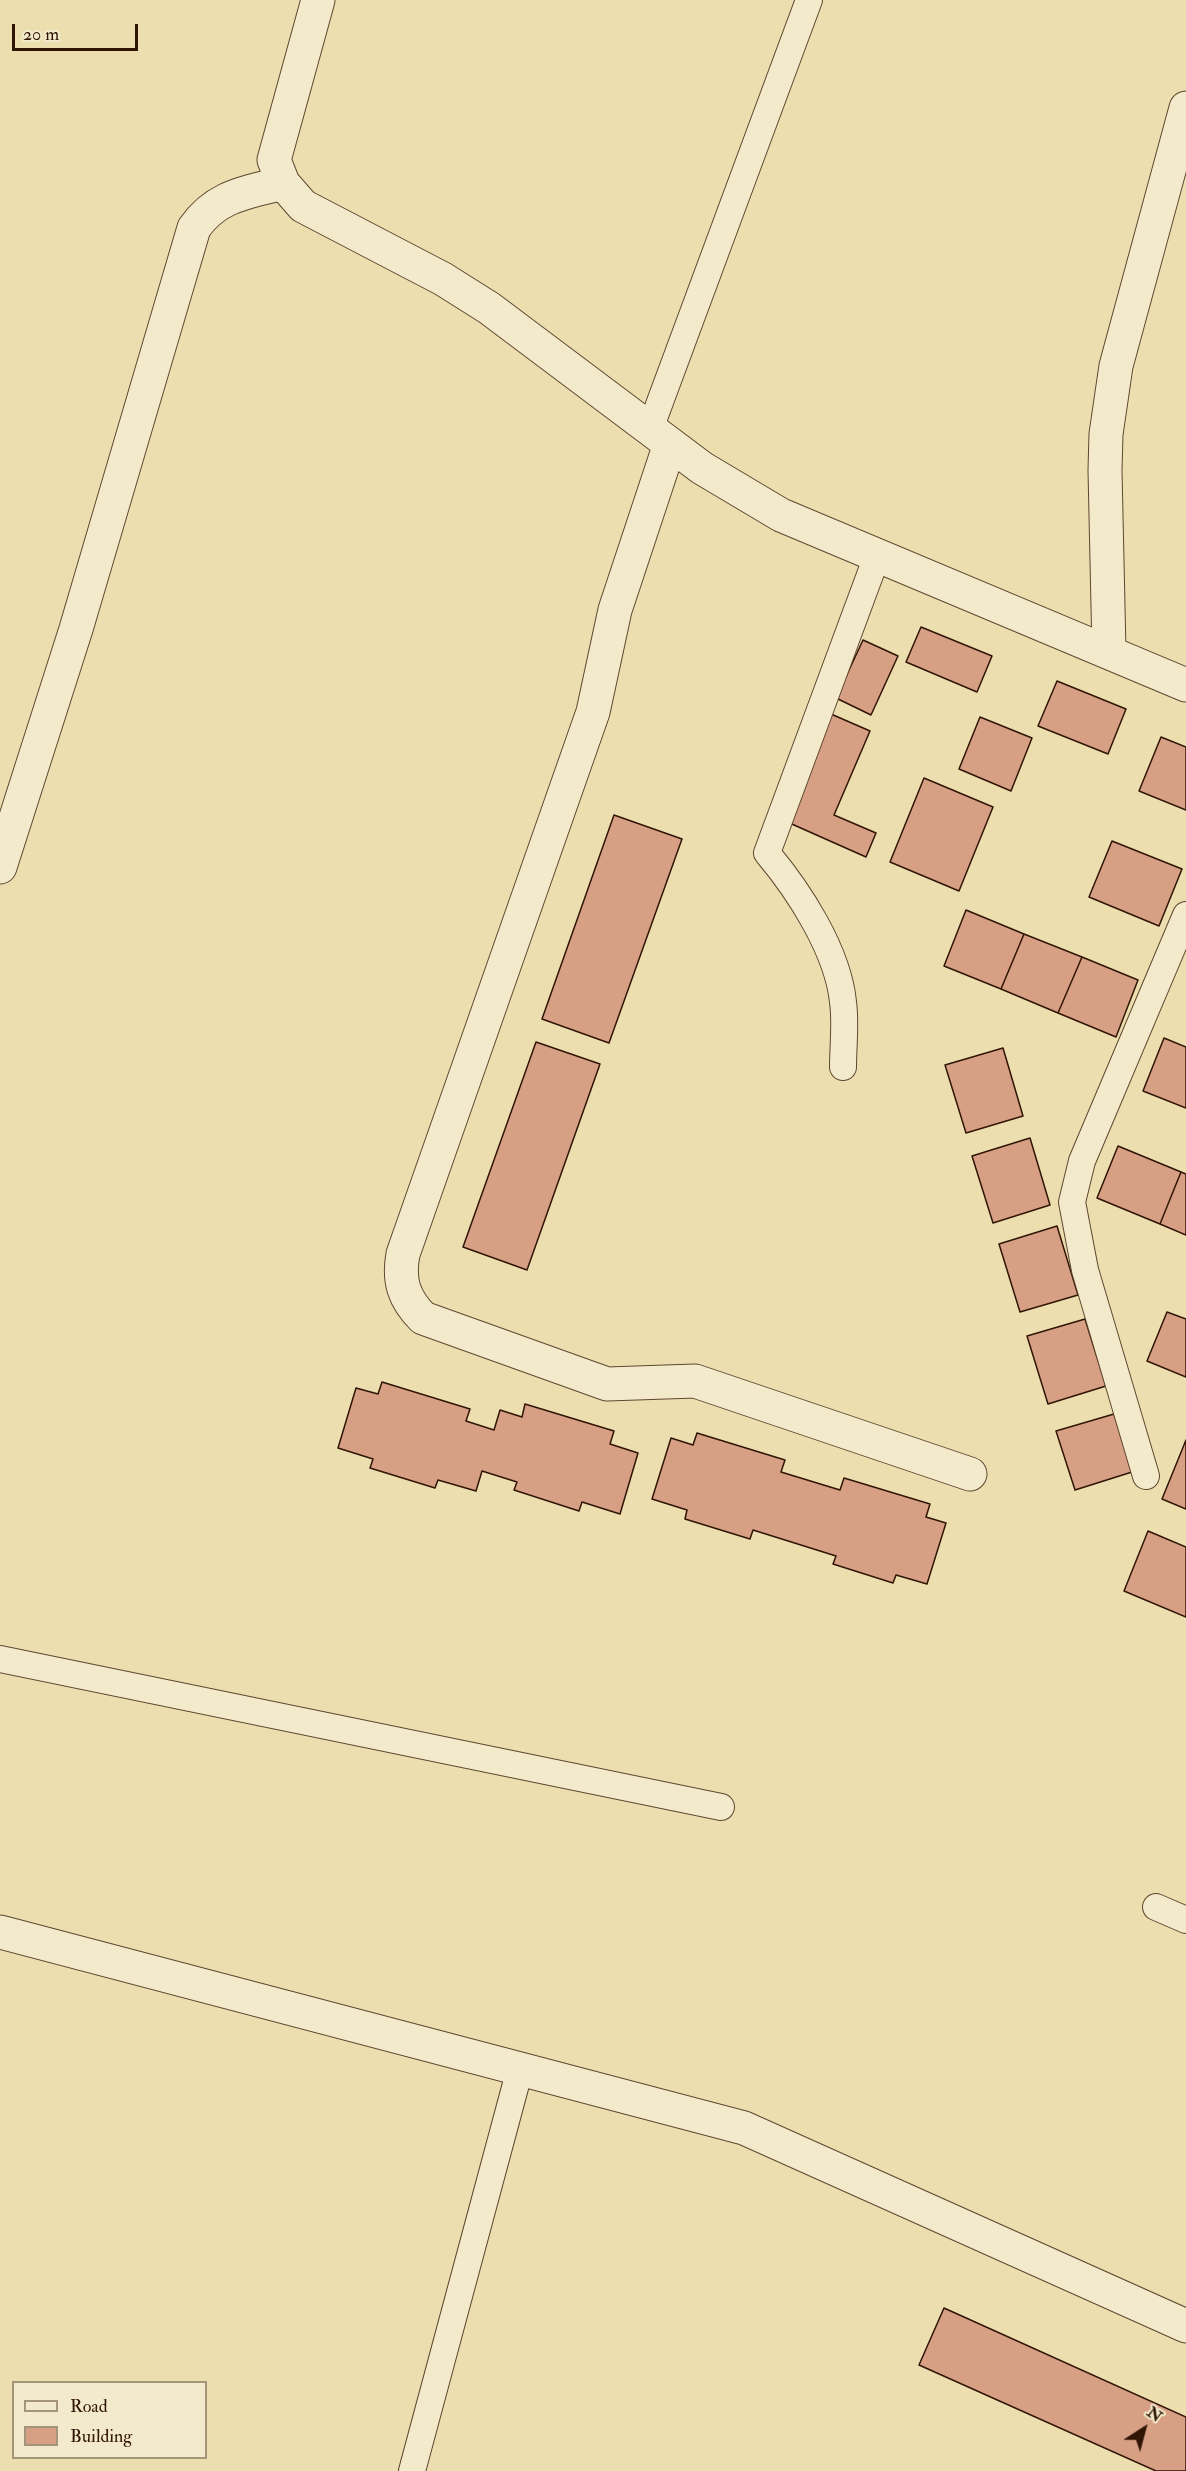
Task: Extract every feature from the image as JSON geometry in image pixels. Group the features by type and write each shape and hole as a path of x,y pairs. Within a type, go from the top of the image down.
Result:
{"street":[{"path":"318,0 274,160 283,183 303,206 398,253 443,279 489,309 702,468 781,515 1186,685"},
{"path":"1109,652 1104,470 1106,434 1116,366 1186,108"},
{"path":"0,867 76,629 194,228 205,213 217,203 283,183"},
{"path":"660,436 615,610 593,712 403,1254 401,1282 405,1295 423,1318 607,1384 695,1381 970,1474"},
{"path":"0,1932 744,2128 1186,2326"}],"lane":[{"path":"660,436 809,0"},
{"path":"843,1067 843,1002 833,964 818,928 799,895 767,853 877,556"},
{"path":"1146,1476 1085,1270 1072,1202 1082,1161 1186,915"},
{"path":"0,1659 721,1807"},
{"path":"1156,1907 1186,1920"},
{"path":"412,2471 520,2069"}],"building":[{"path":"921,627 992,656 977,692 906,662"},
{"path":"863,640 898,656 871,715 836,698"},
{"path":"1057,681 1126,709 1108,754 1038,726"},
{"path":"831,714 870,731 834,815 876,833 866,857 785,821"},
{"path":"980,717 1032,738 1011,791 959,769"},
{"path":"1161,737 1186,747 1186,810 1139,791"},
{"path":"924,778 993,807 959,891 890,862"},
{"path":"614,815 682,839 609,1043 542,1019"},
{"path":"1112,841 1182,869 1159,926 1089,897"},
{"path":"966,910 1024,934 1001,989 944,966"},
{"path":"1024,934 1082,957 1058,1013 1001,989"},
{"path":"1082,957 1138,980 1116,1037 1058,1013"},
{"path":"1164,1038 1186,1047 1186,1108 1143,1091"},
{"path":"536,1042 600,1064 527,1270 463,1247"},
{"path":"1003,1048 1023,1116 966,1133 945,1065"},
{"path":"1030,1138 1050,1205 993,1223 972,1156"},
{"path":"1118,1146 1181,1172 1160,1224 1097,1198"},
{"path":"1181,1172 1186,1174 1186,1235 1160,1224"},
{"path":"1057,1226 1078,1295 1020,1312 999,1244"},
{"path":"1167,1312 1186,1319 1186,1377 1147,1361"},
{"path":"1085,1319 1106,1386 1048,1404 1027,1336"},
{"path":"382,1382 470,1409 466,1421 494,1430 500,1410 522,1417 525,1404 614,1431 610,1444 638,1453 620,1514 582,1502 579,1511 514,1490 517,1482 482,1471 476,1491 438,1480 435,1488 370,1468 373,1459 338,1448 356,1388 378,1394"},
{"path":"1114,1414 1132,1472 1075,1490 1056,1431"},
{"path":"697,1433 785,1460 781,1472 840,1490 844,1478 930,1504 926,1517 946,1523 927,1584 896,1575 893,1583 833,1564 836,1556 753,1530 750,1539 685,1519 687,1510 652,1499 671,1438 693,1445"},
{"path":"1186,1440 1186,1509 1162,1499"},
{"path":"1148,1531 1186,1547 1186,1617 1124,1591"},
{"path":"944,2308 1186,2417 1186,2471 1156,2471 919,2365"}]}
